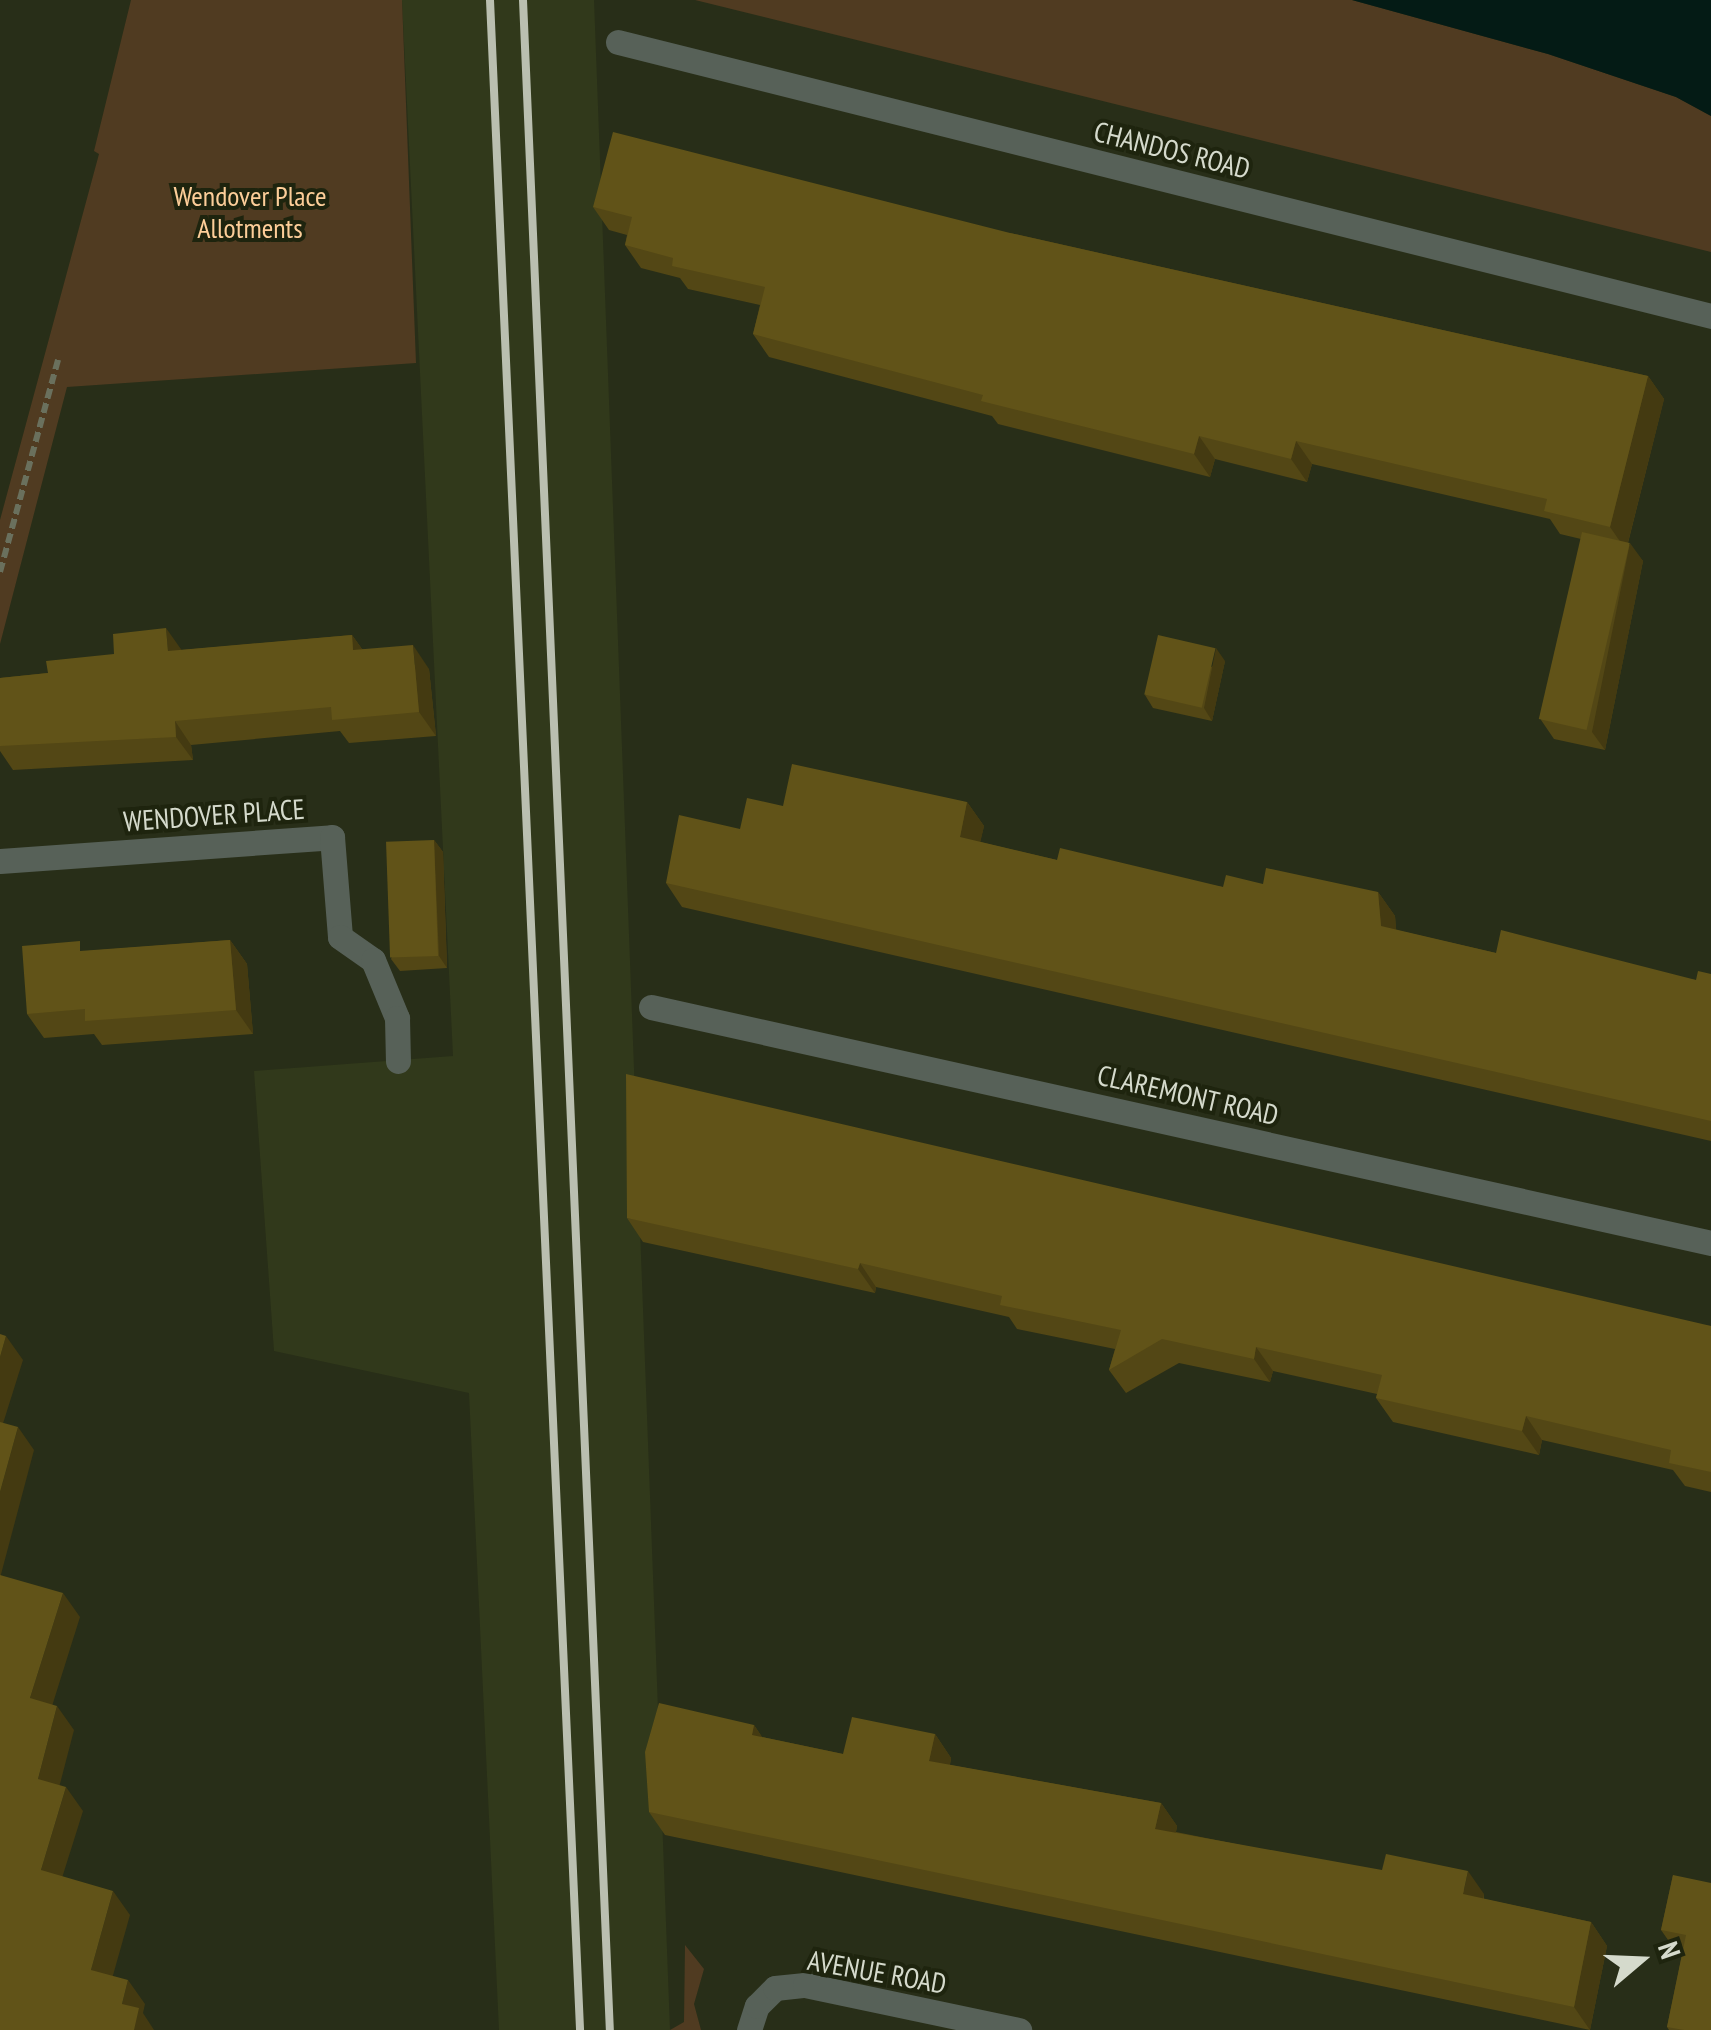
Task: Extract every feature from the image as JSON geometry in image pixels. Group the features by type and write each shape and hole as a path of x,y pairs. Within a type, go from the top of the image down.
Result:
{"street":[{"name":"CHANDOS ROAD","path":"618,42 1711,316"},
{"name":"WENDOVER PLACE","path":"0,862 332,836 340,937 374,960 396,1018 398,1060"},
{"name":"CLAREMONT ROAD","path":"651,1007 1711,1243"},
{"name":"AVENUE ROAD","path":"749,2030 757,2006 775,1988 805,1985 1019,2030"}],"path":[{"path":"0,572 58,360"}],"shaded area":[{"path":"402,0 594,0 670,2030 499,2030 469,1393 274,1351 254,1071 453,1056"}],"green space":[{"name":"Wendover Place Allotments","path":"131,0 402,0 416,363 67,387 0,644 0,520 99,154 94,151"},
{"path":"695,0 1352,0 1548,54 1676,97 1711,116 1711,252"},
{"path":"685,1945 704,1969 694,2004 701,2030 670,2030 684,2022"}],"water":[{"path":"1352,0 1711,0 1711,116 1676,97 1548,54"}],"building":[{"path":"613,132 1010,233 1648,376 1610,527 1544,511 1547,499 1296,441 1291,459 1199,436 1194,454 981,401 983,395 753,334 765,287 672,266 673,258 625,245 632,217 593,207"},
{"path":"1582,532 1630,543 1587,730 1539,719"},
{"path":"166,628 168,651 352,635 353,650 413,645 419,712 332,720 331,707 175,721 176,737 0,746 0,678 48,673 46,661 114,654 113,634"},
{"path":"1158,635 1215,648 1202,708 1144,694"},
{"path":"792,764 967,802 960,837 1057,860 1060,848 1223,887 1226,875 1263,884 1266,868 1378,892 1381,926 1496,953 1501,930 1696,980 1698,971 1711,974 1711,1121 666,883 679,815 740,829 747,798 783,806"},
{"path":"434,840 438,956 390,958 386,842"},
{"path":"230,940 236,1010 85,1021 85,1009 27,1014 22,946 80,941 80,951"},
{"path":"626,1074 1711,1326 1711,1472 1669,1463 1671,1450 1526,1416 1522,1431 1376,1398 1382,1375 1256,1347 1254,1359 1162,1339 1109,1370 1121,1330 1000,1305 1002,1296 860,1263 858,1269 627,1218"},
{"path":"0,1334 6,1336 0,1357"},
{"path":"0,1422 18,1427 0,1492"},
{"path":"0,1575 63,1593 30,1698 57,1706 38,1779 66,1787 41,1870 113,1891 91,1970 128,1980 122,2004 139,2008 134,2030 0,2030"},
{"path":"659,1703 754,1725 752,1735 843,1754 852,1717 935,1734 929,1761 1161,1803 1155,1829 1382,1870 1386,1854 1468,1871 1463,1894 1591,1922 1574,2007 649,1812 645,1752"},
{"path":"1673,1875 1711,1883 1711,2030 1667,2027 1686,1935 1661,1930"}],"railway":[{"path":"490,0 580,2030"},
{"path":"523,0 610,2030"}]}
